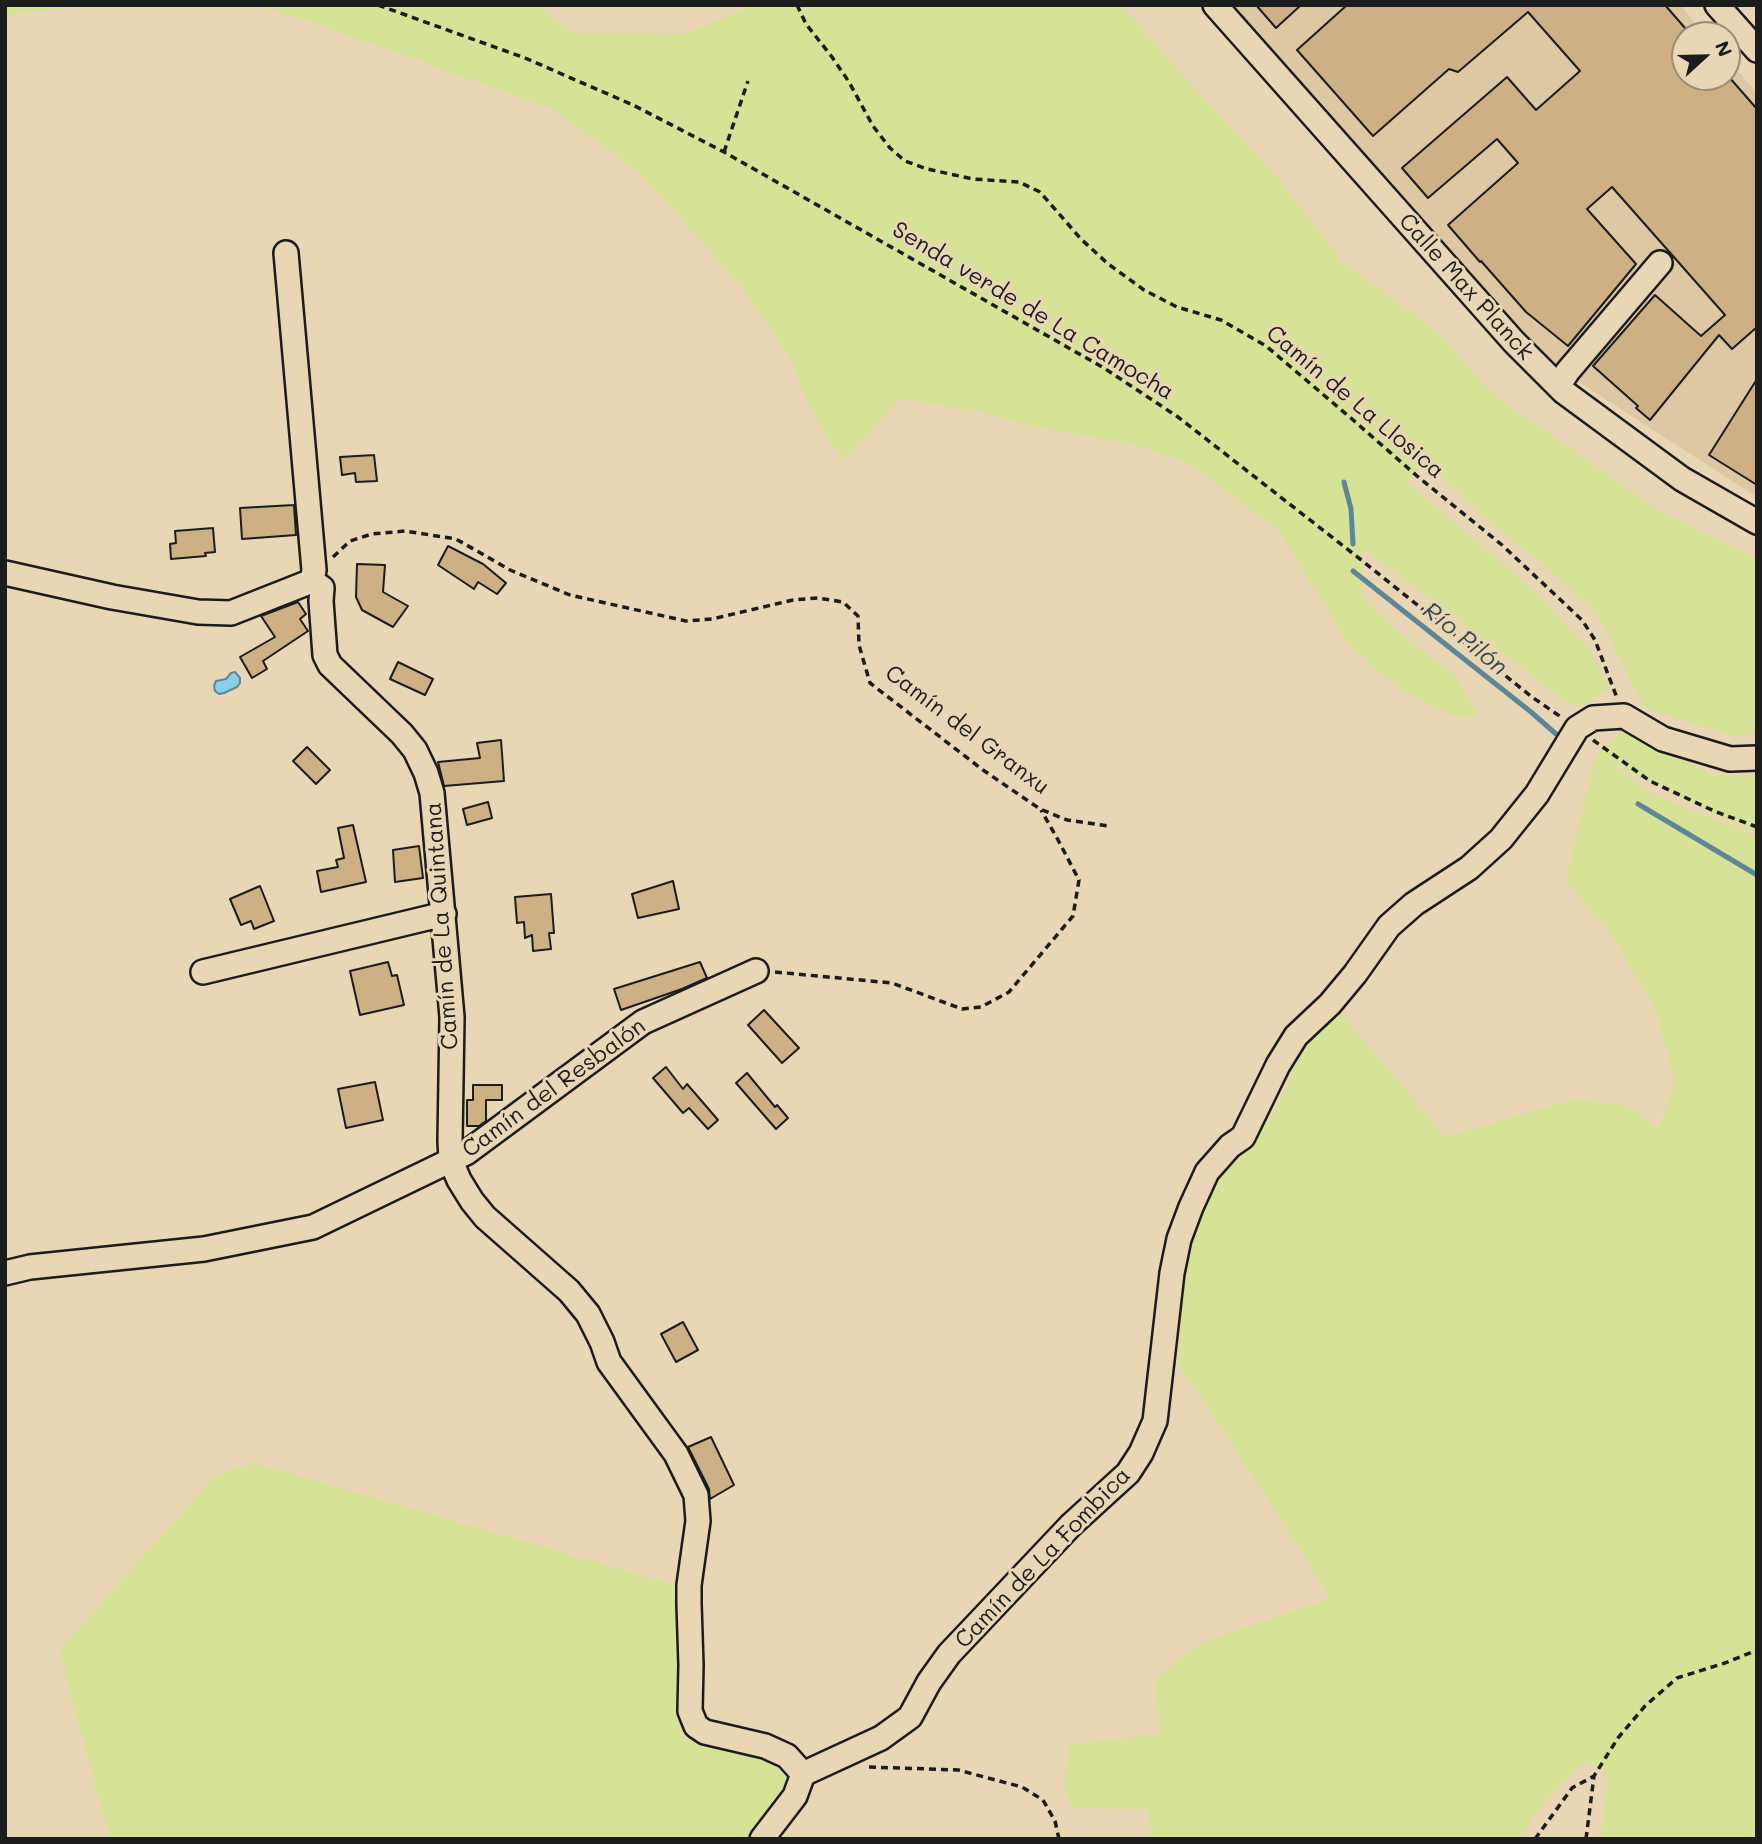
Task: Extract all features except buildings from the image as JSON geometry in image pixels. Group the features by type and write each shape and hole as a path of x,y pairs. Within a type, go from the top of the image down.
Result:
{"street":[{"name":"Calle Max Planck","path":"1215,5 1514,342 1558,386 1682,479 1757,522"},
{"path":"1717,5 1757,50"},
{"name":"Camín de La Quintana","path":"286,253 314,570 321,601 325,655 330,665 402,734 415,750 432,793 452,1017 450,1141 458,1180 485,1217 569,1291 589,1314 609,1362 676,1454 696,1495 698,1521 689,1585 690,1711 696,1726 705,1732 765,1746 787,1756 803,1774"},
{"path":"1558,386 1660,263"},
{"path":"5,573 112,597 198,612 220,613 232,613 317,585"},
{"path":"1577,729 1593,718 1624,716 1663,739 1730,759 1757,758"},
{"name":"Camín de La Fombica","path":"803,1774 881,1738 910,1717 948,1654 1071,1525 1128,1473 1141,1453 1155,1421 1172,1273 1179,1239 1208,1172 1230,1146 1243,1137 1278,1065 1296,1036 1347,984 1389,926 1414,904 1469,868 1501,839 1537,793 1577,729"},
{"path":"202,972 444,914"},
{"name":"Camín del Resbalón","path":"5,1273 30,1266 204,1249 313,1227 466,1153 643,1022 757,971"},
{"path":"762,1839 795,1796 803,1774"}],"path":[{"name":"Senda verde de La Camocha","path":"378,5 524,58 633,105 724,152 1081,355 1178,417 1532,697 1650,781 1714,811 1757,827"},
{"name":"Camín de La Llosica","path":"797,5 806,24 849,82 873,126 890,148 905,161 927,169 973,179 1019,182 1040,192 1107,264 1144,290 1177,307 1221,320 1266,346 1502,545 1582,620 1595,640 1624,716"},
{"path":"724,152 747,81"},
{"name":"Camín del Granxu","path":"317,585 327,564 350,541 372,534 405,531 456,539 510,570 570,596 686,621 712,619 793,600 818,598 843,603 858,616 859,645 870,683 983,770 1040,808 1067,820 1109,826"},
{"path":"757,971 892,983 962,1009 981,1007 1009,992 1073,916 1079,880 1040,808"},
{"path":"1586,1839 1594,1776 1618,1738 1644,1706 1677,1678 1757,1650"},
{"path":"869,1767 958,1770 1022,1787 1043,1800 1055,1821 1059,1839"},
{"path":"1535,1839 1572,1788 1594,1776"}],"shaded area":[{"path":"1234,5 1680,5 1694,21 1671,21 1671,91 1741,91 1741,75 1757,93 1757,497 1568,375 1516,324"}],"green space":[{"path":"5,5 92,5 5,15"},
{"path":"253,5 538,5 571,33 685,34 754,5 1119,5 1276,176 1344,264 1434,329 1491,393 1658,510 1757,559 1757,733 1734,736 1645,708 1598,614 1490,521 1427,462 1406,481 1535,592 1591,652 1609,689 1581,707 1562,698 1363,548 1362,598 1400,634 1454,675 1479,717 1452,715 1401,689 1353,649 1277,529 1189,463 1130,443 1047,429 972,410 900,398 843,462 809,406 789,355 739,284 639,171 550,108 306,20"},
{"path":"1624,730 1713,775 1757,775 1757,834 1602,760 1657,796 1757,837 1757,1839 1601,1839 1609,1774 1585,1761 1552,1793 1520,1839 1152,1839 1148,1809 1072,1808 1064,1784 1069,1745 1162,1734 1154,1680 1199,1644 1331,1598 1179,1366 1181,1280 1205,1206 1231,1161 1271,1118 1289,1084 1297,1050 1340,1012 1445,1137 1575,1099 1628,1106 1659,1129 1675,1082 1656,1010 1611,933 1566,881 1595,756"},
{"path":"254,1463 678,1586 683,1627 677,1702 680,1735 689,1741 765,1758 792,1778 784,1796 749,1839 110,1839 59,1651 215,1476"}],"water":[{"path":"235,672 240,678 237,687 219,694 215,691 216,681 226,679"}],"waterway":[{"name":"Río Pilón","path":"1344,482 1351,509 1353,544"},
{"name":"Río Pilón","path":"1353,571 1556,734"},
{"name":"Río Pilón","path":"1638,804 1757,875"}]}
